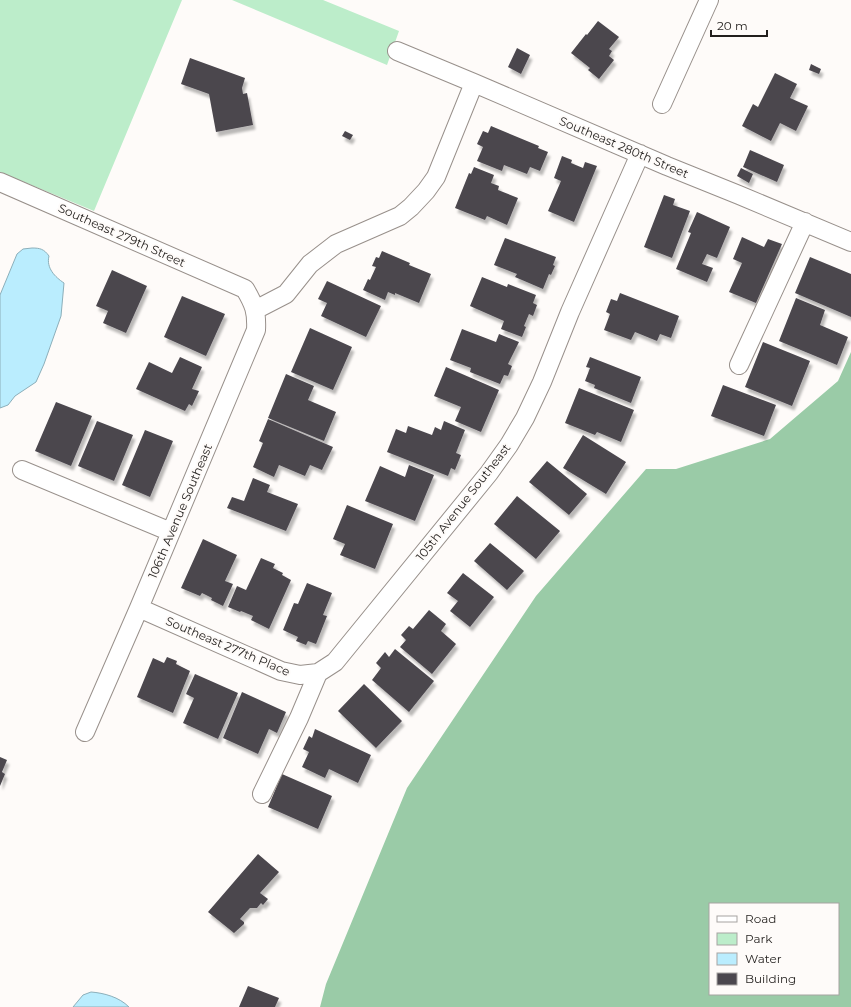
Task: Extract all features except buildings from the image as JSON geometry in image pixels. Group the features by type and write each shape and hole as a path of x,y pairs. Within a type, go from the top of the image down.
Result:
{"street":[{"path":"662,104 710,0"},
{"name":"Southeast 280th Street","path":"398,51 851,242"},
{"path":"255,310 286,294 310,264 331,247 400,216 411,207 426,191 436,177 474,82"},
{"name":"105th Avenue Southeast","path":"318,673 335,662 489,473 509,445 525,418 542,382 585,277 640,154"},
{"name":"Southeast 279th Street","path":"0,182 245,289"},
{"path":"739,365 805,222"},
{"name":"106th Avenue Southeast","path":"85,732 256,330 257,315 253,301 245,289"},
{"path":"22,470 171,532"},
{"name":"Southeast 277th Place","path":"139,608 282,671 300,675 318,673"},
{"path":"262,794 299,718 318,673"}],"green space":[{"path":"0,0 182,0 94,211 0,172"},
{"path":"232,0 323,0 399,31 387,65"},
{"path":"851,352 851,1007 320,1007 326,984 407,788 536,596 646,469 676,469 770,439 838,381"}],"water":[{"path":"23,249 42,249 49,256 48,260 52,272 64,283 61,316 36,382 15,396 8,405 0,408 0,295 17,254"},
{"path":"91,992 111,996 129,1007 73,1007 83,995"}]}
